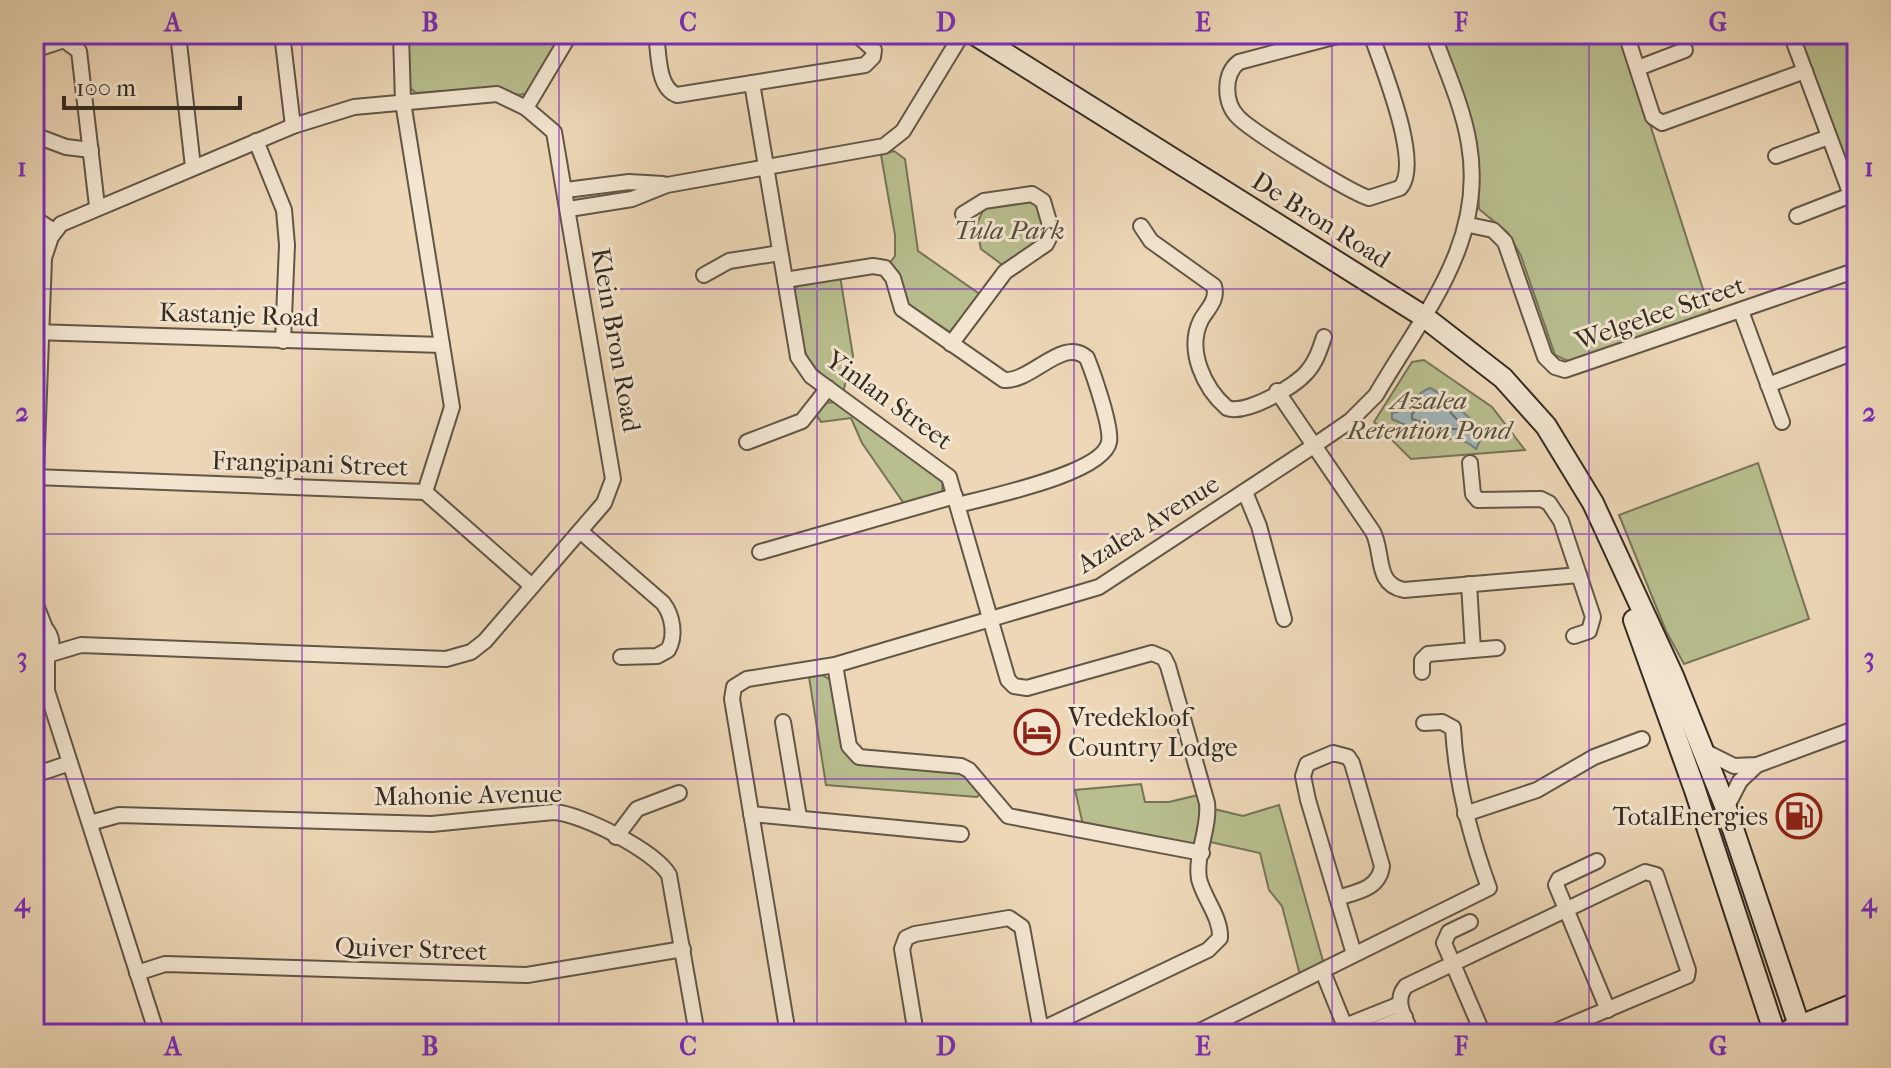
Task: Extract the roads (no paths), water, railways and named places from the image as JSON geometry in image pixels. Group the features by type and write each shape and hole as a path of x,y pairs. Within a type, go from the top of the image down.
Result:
{"street":[{"path":"178,34 193,167"},
{"path":"282,34 293,126"},
{"name":"Frangipani Street","path":"35,477 425,492 452,407 403,102 401,34"},
{"path":"526,108 570,34"},
{"path":"656,34 663,83 671,93 681,95 865,65 873,57 874,50 856,34"},
{"path":"566,190 607,185 667,185 870,151 891,143 921,105 962,34"},
{"name":"De Bron Road","path":"974,34 1423,316 1474,353 1522,398 1546,426 1593,503 1704,751 1806,1031"},
{"path":"1345,34 1239,62 1229,72 1227,83 1234,112 1261,136 1362,196 1373,198 1400,188 1408,171 1400,121 1371,34"},
{"name":"Azalea Avenue","path":"751,814 732,699 736,684 835,665 1099,587 1350,421 1376,395 1459,252 1469,225 1473,194 1469,142 1433,34"},
{"path":"1626,34 1653,117 1666,123 1805,71"},
{"path":"1791,34 1857,211"},
{"path":"34,50 64,40 79,51 97,206"},
{"path":"1638,68 1685,50"},
{"name":"Yinlan Street","path":"752,83 798,357 806,370 828,388 946,473 957,501 1007,676 1018,688 1147,654 1164,658 1207,803 1202,853"},
{"name":"Klein Bron Road","path":"34,670 49,657 81,645 446,659 471,652 485,641 608,497 613,472 554,132 526,108 497,94 341,110 293,126 68,218 54,231"},
{"path":"34,135 66,147 91,150"},
{"path":"1776,156 1829,137"},
{"path":"256,141 279,193 286,225 283,341"},
{"path":"607,185 610,202"},
{"path":"569,209 632,199 667,185"},
{"path":"951,344 1005,272 1046,244 1052,232 1045,205 1032,194 984,201 963,214"},
{"path":"1797,216 1851,195"},
{"path":"34,218 54,231 44,258 37,332 34,527"},
{"name":"Welgelee Street","path":"1469,225 1493,230 1505,242 1545,357 1560,369 1576,368 1857,270"},
{"path":"1141,226 1151,241 1214,286 1216,297 1200,322 1196,350 1200,369 1227,408 1242,411 1310,370 1324,337"},
{"path":"704,275 729,261 780,253"},
{"path":"760,552 1073,471 1104,451 1110,437 1089,362 1079,352 1066,351 1037,370 1009,381 999,378 902,309 893,278 881,266 785,280"},
{"path":"1741,311 1782,422"},
{"name":"Kastanje Road","path":"37,332 442,345"},
{"path":"1768,385 1857,351"},
{"path":"747,442 802,421 828,388"},
{"path":"1277,391 1376,537 1382,575 1388,584 1404,590 1579,575"},
{"path":"1470,463 1473,494 1481,502 1536,498 1549,503 1561,521 1593,622 1586,633 1574,636"},
{"path":"425,492 532,586"},
{"path":"1245,492 1259,526 1284,619"},
{"name":"De Bron Road","path":"1593,503 1695,790 1777,1034"},
{"path":"580,531 663,603 669,613 673,637 668,650 648,657 621,657"},
{"path":"1469,584 1473,650"},
{"path":"34,600 49,657 47,691 157,1034"},
{"name":"Klein Bron Road","path":"43,626 81,645"},
{"path":"1422,672 1422,660 1428,654 1497,648"},
{"path":"835,665 849,746 855,756 961,766 1008,816 1202,853 1200,883 1220,931 1215,946 1040,1032 1022,927 1009,918 915,934 906,938 902,949 916,1034"},
{"path":"34,680 47,691"},
{"path":"783,722 799,817"},
{"path":"1194,1034 1489,888 1465,814 1455,763 1453,728 1442,722 1424,723"},
{"path":"1704,751 1734,766 1757,765 1857,728"},
{"path":"1465,814 1537,790 1594,757 1642,739"},
{"path":"1337,898 1372,885 1381,875 1382,866 1352,763 1348,757 1333,753 1307,764 1303,776 1337,898 1354,954"},
{"path":"34,775 70,763"},
{"path":"1726,808 1740,781 1757,765"},
{"path":"616,837 637,809 679,793"},
{"name":"Mahonie Avenue","path":"90,823 119,815 432,824 554,812 573,816 654,858 669,875 697,1034"},
{"path":"788,1034 751,814 961,834"},
{"path":"1597,861 1556,881 1608,1010"},
{"path":"1412,1034 1399,996 1406,986 1645,872 1656,875 1688,970 1687,976 1549,1034"},
{"path":"1470,922 1445,937 1483,1034"},
{"name":"Quiver Street","path":"137,973 165,964 527,975 683,949"},
{"path":"1323,972 1347,1030 1402,1011"},
{"path":"1806,1031 1857,1003"},
{"path":"1364,1034 1402,1011"},
{"path":"1777,1034 1806,1031 1857,1018"}],"water":[{"path":"1430,388 1459,409 1483,434 1476,449 1463,441 1440,437 1392,419 1392,413 1403,409"}],"place":[{"name":"Vredekloof Country Lodge","path":"1037,732"},
{"name":"TotalEnergies","path":"1799,816"}],"park label":[{"name":"Tula Park","path":"1009,230"},
{"name":"Azalea Retention Pond","path":"1429,415"}]}
